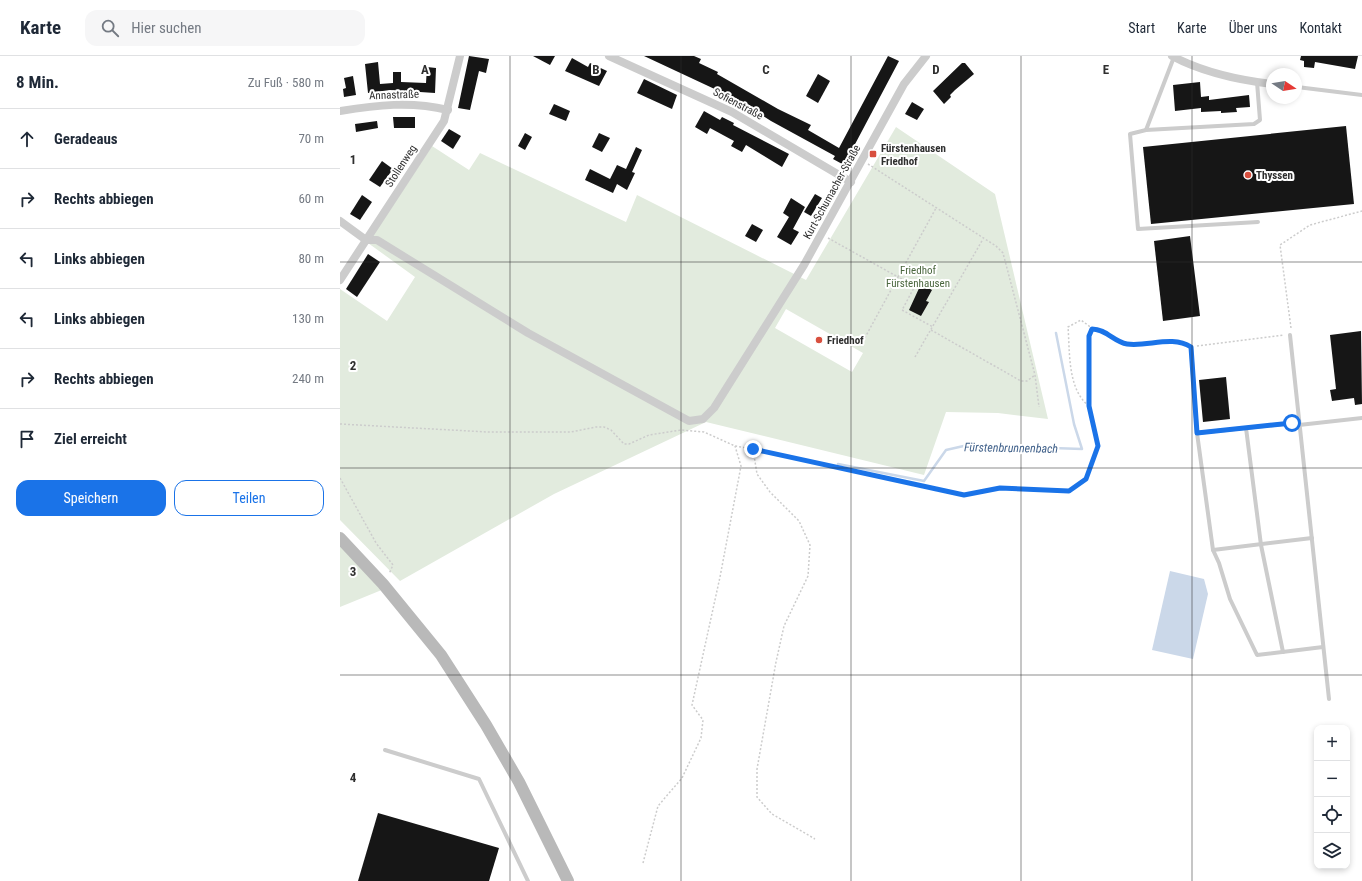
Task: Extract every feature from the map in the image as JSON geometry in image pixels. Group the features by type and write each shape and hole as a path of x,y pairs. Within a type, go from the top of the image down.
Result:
{"main road":[{"path":"340,538 383,584 441,655 486,725 519,782 568,881"}],"street":[{"name":"Stollenweg","path":"340,280 444,121 448,110 460,56"},
{"name":"Sofienstraße","path":"609,56 732,112 851,182"},
{"name":"Kurt-Schumacher-Straße","path":"366,240 377,240 528,333 689,421 703,419 714,408 756,338 804,265 904,84 926,56"},
{"path":"1173,57 1197,67 1266,83"},
{"name":"Annastraße","path":"340,111 369,106 406,104 431,106 448,110"},
{"path":"340,221 366,240"}],"lane":[{"path":"1146,130 1173,57"},
{"path":"1257,82 1260,120 1254,124 1146,130 1130,134 1138,229 1258,222"},
{"path":"1302,88 1362,96"},
{"path":"1290,335 1329,699"},
{"path":"1191,347 1197,433 1214,550 1230,600 1257,655 1324,647"},
{"path":"1197,433 1292,423 1300,426 1362,418"},
{"path":"1246,428 1261,544 1283,652"},
{"path":"1214,550 1312,538"},
{"path":"385,750 479,779 528,881"}],"path":[{"path":"862,161 996,246 1003,253 1035,375 1039,407"},
{"path":"861,345 936,208"},
{"path":"1089,406 1084,402 1074,382 1068,327 1081,320 1092,329 1098,329 1126,344 1182,342 1191,347 1292,335 1280,245 1310,226 1362,211"},
{"path":"821,234 915,286 902,310 1021,382 1035,375"},
{"path":"915,357 983,239"},
{"path":"340,424 488,432 570,432 600,427 611,430 624,444 629,444 648,435 681,430 704,432 735,446 964,495 1000,488 1069,491 1086,479 1098,446 1089,406 1089,336 1092,329"},
{"path":"643,863 658,806 682,778 701,738 703,720 692,705 720,577 741,466 735,446"},
{"path":"753,449 757,474 770,492 799,521 810,545 808,576 784,626 776,662 757,769 757,797 772,814 815,839"},
{"path":"340,478 376,543 393,565 383,584"}],"green space":[{"name":"Friedhof Fürstenhausen","path":"896,127 995,194 1048,419 998,413 946,412 924,475 706,422 554,494 400,581 340,520 340,289 387,321 415,277 368,243 432,146 469,170 480,153 626,222 637,195 806,280","holes":["786,309 863,353 852,372 775,328"]},
{"path":"340,546 389,587 340,607"}],"water":[{"path":"1170,571 1204,579 1208,594 1193,659 1152,650"}],"building":[{"path":"469,56 489,59 486,73 479,71 470,110 458,108"},
{"path":"533,56 555,56 550,65"},
{"path":"644,56 694,56 701,59 699,63 718,72 717,74 778,109 811,125 808,130 839,148 888,56 899,61 844,165 833,159 835,156 771,121 736,99"},
{"path":"1301,56 1358,56 1355,69 1315,62 1314,68 1304,67 1304,61 1300,60"},
{"path":"572,58 588,67 590,63 607,71 599,86 565,71"},
{"path":"378,62 380,84 393,83 393,72 401,72 401,82 426,83 427,67 436,68 435,93 390,90 368,93 365,64"},
{"path":"962,63 965,63 974,74 950,95 951,97 944,104 933,91"},
{"path":"818,74 830,81 818,103 806,96"},
{"path":"353,76 356,95 344,97 343,89 346,88 344,78"},
{"path":"644,79 677,95 672,109 637,93"},
{"path":"1200,82 1201,97 1209,96 1209,100 1249,95 1250,107 1236,108 1237,112 1221,113 1221,111 1201,112 1201,108 1175,111 1173,85"},
{"path":"912,102 924,109 917,120 905,114"},
{"path":"554,104 570,111 566,121 549,114"},
{"path":"704,111 720,120 722,117 734,123 733,125 789,154 782,167 746,145 742,152 731,146 734,141 710,128 707,134 695,127"},
{"path":"393,117 415,117 415,128 394,128"},
{"path":"377,121 378,128 356,132 355,124"},
{"name":"Thyssen","path":"1346,126 1354,204 1151,224 1143,147"},
{"path":"449,129 461,136 453,149 441,141"},
{"path":"525,133 532,137 525,150 518,146"},
{"path":"599,133 610,138 602,152 592,147"},
{"path":"636,147 642,150 632,172 635,173 627,190 617,184 613,193 585,180 590,169 610,179 617,165 626,169"},
{"path":"382,161 393,169 380,187 369,180"},
{"path":"815,194 822,198 811,216 804,212"},
{"path":"362,195 372,202 360,220 350,214"},
{"path":"791,198 805,207 793,229 799,232 791,245 777,237 789,217 783,213"},
{"path":"752,224 763,230 756,242 745,236"},
{"path":"1190,236 1200,316 1163,321 1154,241"},
{"path":"368,254 380,262 357,297 346,289"},
{"path":"921,284 932,290 926,301 929,302 921,316 909,310"},
{"path":"1361,331 1362,404 1355,405 1354,398 1332,401 1330,390 1336,389 1330,335"},
{"path":"1226,377 1230,419 1203,422 1199,380"},
{"path":"378,813 499,848 489,881 358,881"}],"waterway":[{"name":"Fürstenbrunnenbach","path":"838,464 924,481 946,450 968,445 1082,449 1074,424 1056,333"}],"place":[{"name":"Fürstenhausen Friedhof","path":"873,154"},
{"name":"Thyssen","path":"1248,175"},
{"name":"Friedhof","path":"819,340"}],"route":[{"path":"753,449 964,495 1000,488 1069,491 1086,479 1098,446 1089,406 1089,336 1092,329 1098,329 1126,344 1182,342 1191,347 1197,433 1292,423"}]}
